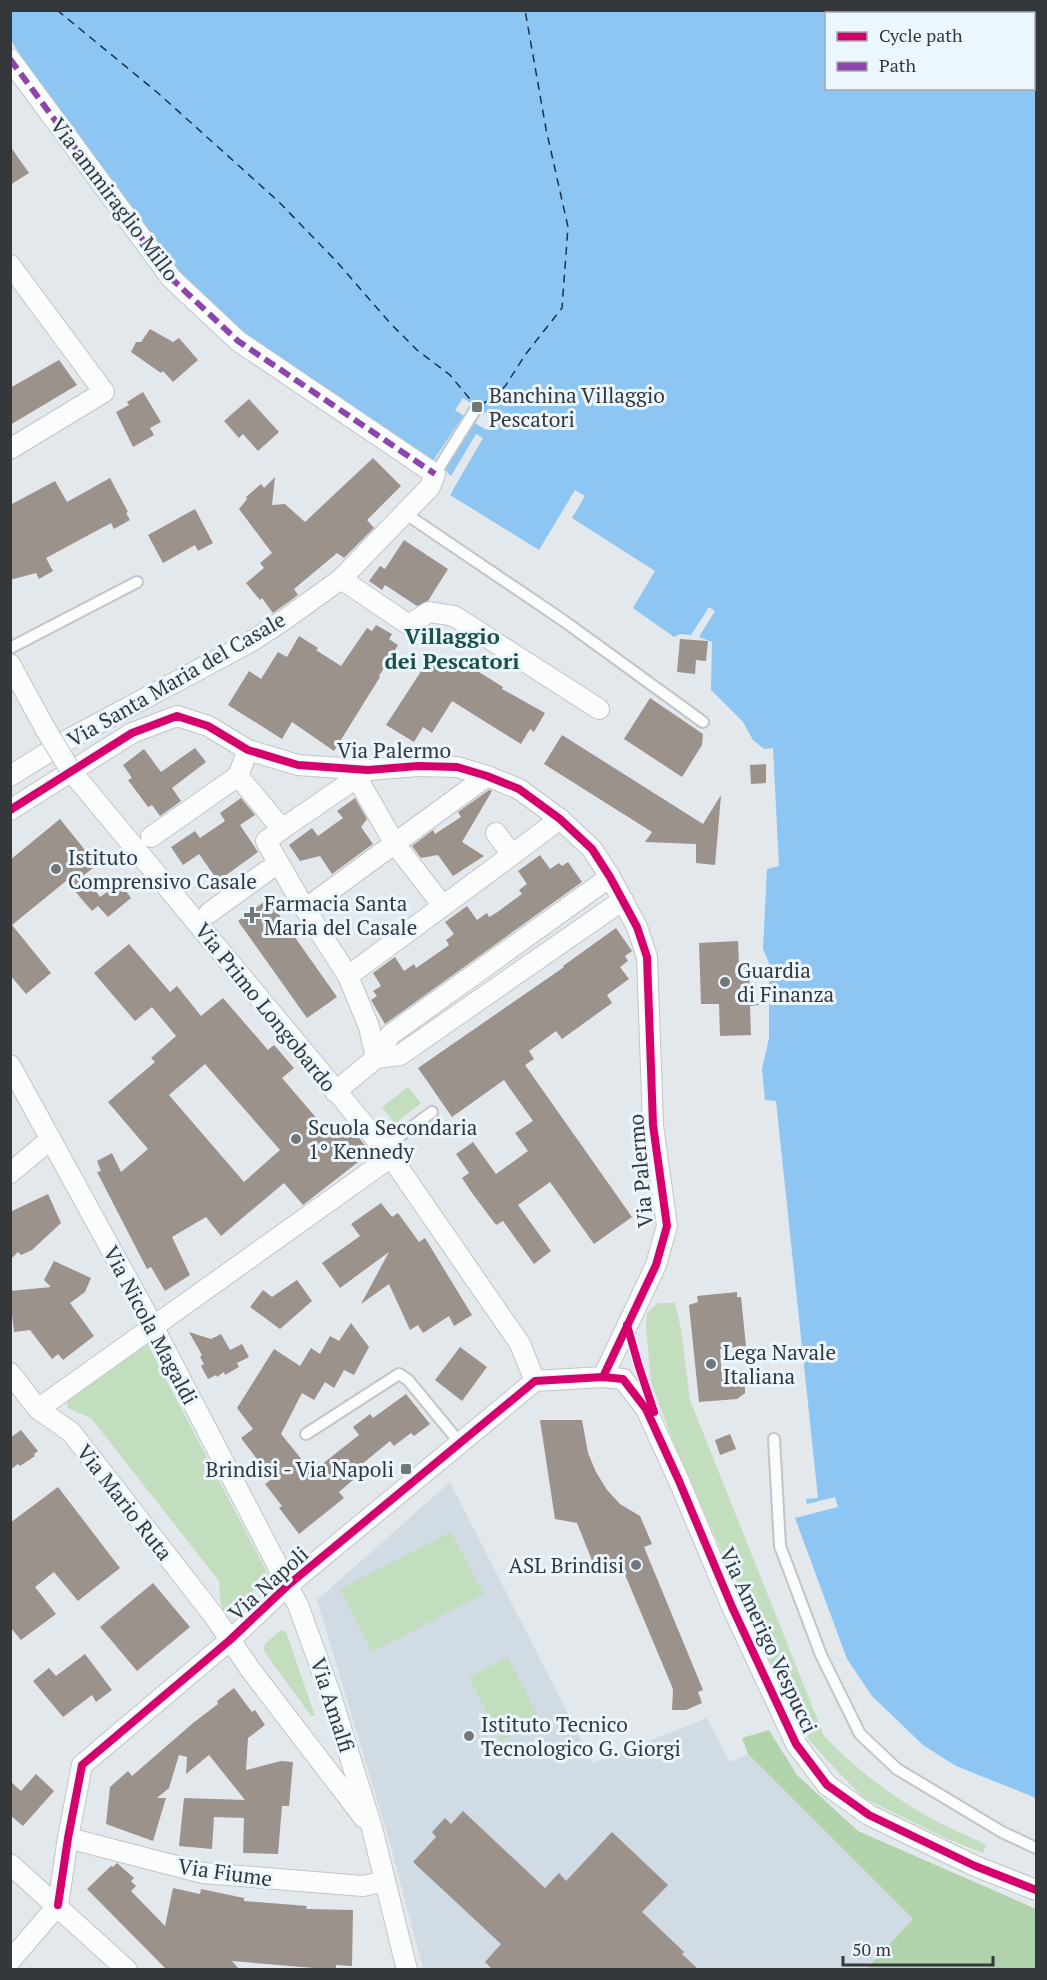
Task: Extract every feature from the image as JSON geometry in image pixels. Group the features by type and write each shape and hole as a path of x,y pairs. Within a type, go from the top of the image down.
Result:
{"street":[{"name":"Via ammiraglio Millo","path":"10,59 171,278 238,341 435,474"},
{"path":"10,265 104,392 10,449"},
{"name":"Via Santa Maria del Casale","path":"10,776 71,738 252,641 341,579 406,514 430,487 435,474"},
{"path":"341,579 409,625 429,612 454,616 599,708"},
{"name":"Via Primo Longobardo","path":"10,664 71,771 335,1092 388,1153 520,1344 535,1381"},
{"name":"Via Palermo","path":"10,810 132,733 177,716 208,726 248,750 298,765 363,774 417,766 457,767 486,776 519,789 560,819 592,849 637,927 646,957 652,1125 667,1226 656,1265 603,1377"},
{"path":"151,837 238,776 248,750"},
{"path":"363,774 395,844 443,906"},
{"name":"Via Palermo","path":"282,829 363,774"},
{"path":"238,776 282,829 266,841 305,909 348,976 369,1027 376,1058"},
{"path":"305,909 486,776"},
{"path":"348,976 560,819"},
{"path":"496,833 512,855"},
{"path":"209,913 278,863"},
{"path":"335,1092 376,1058 390,1035 610,877"},
{"path":"376,1058 400,1055 623,900"},
{"name":"Via Nicola Magaldi","path":"10,1065 153,1326 287,1586"},
{"path":"10,1173 51,1139"},
{"path":"38,1409 388,1153"},
{"name":"Via Mario Ruta","path":"10,1373 38,1409 71,1432 231,1641"},
{"path":"535,1381 603,1377"},
{"name":"Via Amerigo Vespucci","path":"603,1377 623,1379 646,1408 732,1607 796,1744 827,1785 869,1815 975,1866 1036,1890"},
{"name":"Via Napoli","path":"58,1905 82,1765 231,1641 287,1586 535,1381"},
{"name":"Via Amalfi","path":"287,1586 298,1605 331,1696 372,1828 407,1970"},
{"name":"Via Amalfi","path":"231,1641 372,1828"},
{"name":"Via Fiume","path":"68,1838 203,1873 363,1886 385,1881"},
{"path":"10,1864 58,1905 127,1970"},
{"path":"10,1961 58,1905"}],"lane":[{"path":"435,474 477,407"},
{"path":"406,514 564,621 703,722"},
{"path":"10,648 137,582"},
{"path":"388,1153 432,1112"},
{"path":"306,1434 399,1374 408,1380 460,1443"},
{"path":"774,1439 780,1546 821,1655 860,1734 897,1769 1002,1832 1036,1848"}],"shaded area":[{"name":"Istituto Tecnico Tecnologico G. Giorgi","path":"450,1482 593,1763 707,1718 730,1762 748,1754 913,1919 866,1969 423,1969 390,1843 317,1600"}],"green space":[{"path":"408,1087 421,1103 395,1124 382,1107"},
{"path":"658,1303 675,1303 681,1329 690,1400 824,1736 847,1759 899,1799 934,1820 986,1845 983,1853 950,1840 864,1798 808,1739 782,1688 673,1441 651,1382 646,1327 647,1313"},
{"path":"147,1343 270,1578 224,1613 220,1600 219,1581 91,1418 68,1408 67,1401"},
{"path":"451,1532 484,1594 372,1652 340,1589"},
{"path":"281,1630 286,1632 315,1716 311,1716 264,1651 265,1644"},
{"path":"508,1657 540,1720 501,1741 469,1677"},
{"path":"769,1730 797,1775 858,1831 1036,1909 1036,1969 866,1969 913,1919 748,1754 742,1738"}],"water":[{"path":"11,10 1036,11 1036,1798 956,1766 923,1745 872,1696 847,1659 795,1518 838,1507 835,1497 807,1504 806,1499 818,1498 776,1101 765,1100 762,1069 769,1038 769,963 763,949 767,869 779,866 773,748 764,749 753,740 743,722 711,690 712,642 699,637 715,611 709,607 691,635 680,634 674,637 633,608 655,571 572,518 585,496 575,490 539,550 450,495 483,438 476,434 451,476 443,468 472,422 463,416 431,464 289,370 204,302 162,258 37,82 11,40"}],"pier":[{"path":"463,398 493,418 486,430 455,410"}],"building":[{"path":"10,146 29,173 10,185"},
{"path":"150,329 173,342 179,338 198,360 173,382 163,371 161,373 131,352 136,342 141,342"},
{"path":"59,360 77,385 10,425 10,388"},
{"path":"143,392 161,422 150,428 154,435 133,447 116,412 129,405 127,402"},
{"path":"249,399 279,432 258,451 243,434 239,438 224,421"},
{"path":"373,458 401,486 367,520 374,528 344,558 337,553 294,589 298,595 273,613 262,598 260,600 246,583 264,568 260,563 272,553 239,509 247,499 246,497 261,484 264,488 275,477 272,505 285,504 305,522"},
{"path":"110,478 130,520 114,529 111,523 46,558 53,571 39,579 36,573 10,580 10,505 55,481 67,502"},
{"path":"195,509 213,543 198,551 195,545 163,563 148,535"},
{"path":"404,540 448,569 428,601 417,606 385,585 382,590 369,581 380,566 385,569"},
{"path":"376,625 392,634 389,639 398,645 334,751 292,722 282,739 228,705 249,671 261,679 278,652 287,657 299,636 341,666 367,628 372,631"},
{"path":"680,639 708,641 706,661 696,660 695,674 677,672"},
{"path":"433,653 462,671 466,664 503,687 502,689 545,713 534,732 530,729 521,744 452,701 432,733 423,727 414,742 386,725"},
{"path":"650,698 703,734 702,745 682,777 624,739"},
{"path":"562,735 703,824 721,795 715,865 696,863 696,844 645,842 652,832 544,764"},
{"path":"195,748 206,762 172,788 181,801 160,816 152,805 148,807 128,780 132,778 123,765 144,749 161,772"},
{"path":"766,764 766,783 751,784 750,765"},
{"path":"489,790 492,791 462,842 484,856 453,876 438,855 421,858 412,846 433,830 435,834 461,817 458,812"},
{"path":"241,798 255,815 240,825 258,852 218,881 199,854 183,865 171,847 195,831 200,838 225,821 220,813"},
{"path":"355,798 367,819 361,827 373,844 332,874 320,856 300,861 289,845 312,828 318,836 343,818 337,811"},
{"name":"Istituto Comprensivo Casale","path":"60,819 97,865 84,875 100,897 120,883 131,898 108,917 98,906 92,911 66,881 12,925 51,973 26,994 10,975 10,860"},
{"path":"540,855 550,869 559,863 562,866 568,862 582,882 385,1024 371,1000 377,996 373,991 381,986 373,973 395,957 404,971 414,964 416,968 442,950 449,945 446,940 454,934 445,922 467,906 477,920 487,913 489,917 496,913 522,894 519,890 527,884 518,871"},
{"path":"268,899 337,997 307,1018 238,921"},
{"path":"616,928 632,951 625,956 628,961 620,967 629,979 607,995 612,1003 562,1039 556,1031 529,1051 534,1059 525,1065 632,1217 594,1244 550,1182 518,1205 551,1251 534,1264 503,1221 496,1225 472,1193 462,1178 469,1173 456,1154 473,1142 496,1174 528,1151 515,1133 533,1121 504,1080 452,1117 418,1068 564,967"},
{"name":"Guardia di Finanza","path":"738,941 739,967 749,966 750,995 759,1005 750,1006 751,1035 720,1036 719,1004 701,1004 699,943"},
{"path":"129,944 170,992 177,986 201,1016 223,998 268,1050 274,1045 294,1068 282,1078 331,1135 346,1123 371,1152 303,1205 284,1183 221,1236 206,1217 172,1237 190,1275 165,1291 151,1267 147,1269 97,1172 101,1171 97,1161 112,1153 121,1172 148,1149 108,1102 155,1062 151,1058 176,1036 152,1007 135,1021 94,973","holes":["205,1064 280,1150 244,1182 169,1095"]},
{"path":"48,1194 61,1223 32,1250 21,1255 18,1252 10,1260 10,1212"},
{"path":"381,1203 392,1217 398,1213 419,1242 425,1238 472,1315 454,1326 449,1316 423,1333 418,1325 410,1330 389,1284 361,1304 389,1252 340,1288 322,1263 360,1236 351,1224"},
{"path":"54,1261 91,1278 85,1292 70,1303 94,1336 63,1360 58,1354 52,1359 30,1330 14,1332 10,1296 10,1291 51,1287 44,1280"},
{"path":"297,1280 312,1301 280,1329 250,1307 263,1290 272,1297"},
{"path":"737,1292 737,1297 741,1297 746,1346 720,1349 722,1379 740,1379 745,1385 745,1393 737,1399 699,1402 689,1305 698,1302 697,1296"},
{"path":"351,1323 369,1347 354,1375 344,1370 334,1388 325,1382 314,1400 302,1393 281,1434 312,1472 359,1435 353,1427 370,1414 373,1418 406,1394 430,1424 414,1436 411,1433 394,1446 390,1441 350,1474 354,1479 339,1492 344,1498 299,1534 279,1508 282,1506 265,1484 272,1479 241,1438 253,1429 237,1408 274,1349 300,1366 311,1348 320,1354 330,1336 339,1341"},
{"path":"189,1332 211,1339 221,1334 230,1350 242,1344 249,1357 237,1363 239,1367 225,1375 224,1372 208,1379 201,1366 204,1364 200,1357 202,1355"},
{"path":"460,1347 487,1367 462,1401 435,1380"},
{"name":"ASL Brindisi","path":"540,1420 582,1420 588,1453 596,1472 607,1490 620,1504 640,1516 652,1544 644,1547 703,1690 698,1692 702,1703 686,1710 672,1710 673,1689 618,1558 595,1568 577,1523 555,1519"},
{"path":"21,1430 38,1451 34,1454 35,1456 10,1470 10,1438"},
{"path":"730,1434 736,1449 720,1455 715,1440"},
{"path":"58,1487 120,1568 78,1601 54,1572 35,1587 56,1614 21,1640 10,1627 10,1523"},
{"path":"153,1583 190,1627 137,1671 100,1627"},
{"path":"85,1654 112,1690 96,1702 92,1695 63,1717 33,1681 49,1668 56,1676"},
{"path":"234,1688 252,1712 255,1710 265,1725 248,1738 246,1770 281,1761 293,1762 289,1806 282,1806 278,1854 243,1853 244,1818 214,1817 212,1849 179,1846 184,1798 245,1800 209,1755 186,1774 187,1757 179,1755 169,1788 157,1798 166,1798 153,1841 106,1824 110,1787 128,1771 132,1776"},
{"path":"36,1774 54,1791 23,1826 10,1815 10,1781 21,1791"},
{"path":"463,1811 545,1888 559,1873 566,1881 612,1832 668,1885 642,1912 684,1952 682,1954 699,1970 493,1970 485,1962 501,1944 413,1862 436,1837 432,1832 445,1818 451,1824"},
{"path":"117,1863 134,1878 131,1881 136,1886 131,1891 165,1926 173,1888 200,1894 201,1889 244,1898 244,1901 307,1906 306,1909 353,1910 352,1966 336,1965 336,1968 314,1968 232,1961 240,1970 167,1970 87,1889"}],"ferry route":[{"path":"57,10 158,93 279,202 337,262 390,323 417,350 450,375 474,404"},
{"path":"480,405 495,397 506,385 525,355 562,308 568,227 546,129 525,10"}],"marked path":[{"path":"10,59 171,278 238,341 435,474"}],"cycle path":[{"path":"10,810 132,733 177,716 208,726 248,750 298,765 368,770 418,766 457,767 487,776 519,789 560,819 592,849 637,927 647,957 653,1125 667,1226 656,1265 603,1377"},
{"path":"627,1325 654,1412"},
{"path":"58,1905 82,1765 230,1640 287,1586 535,1381 603,1377 623,1379 646,1409 732,1607 796,1744 827,1785 869,1815 975,1866 1036,1890"}],"place":[{"name":"Banchina Villaggio Pescatori","path":"477,407"},
{"name":"Istituto Comprensivo Casale","path":"56,869"},
{"name":"Farmacia Santa Maria del Casale","path":"252,915"},
{"name":"Guardia di Finanza","path":"725,982"},
{"name":"Scuola Secondaria 1° Kennedy","path":"296,1139"},
{"name":"Lega Navale Italiana","path":"711,1364"},
{"name":"Brindisi - Via Napoli","path":"406,1469"},
{"name":"ASL Brindisi","path":"636,1565"},
{"name":"Istituto Tecnico Tecnologico G. Giorgi","path":"469,1736"}],"district":[{"name":"Villaggio dei Pescatori","path":"452,648"}]}
